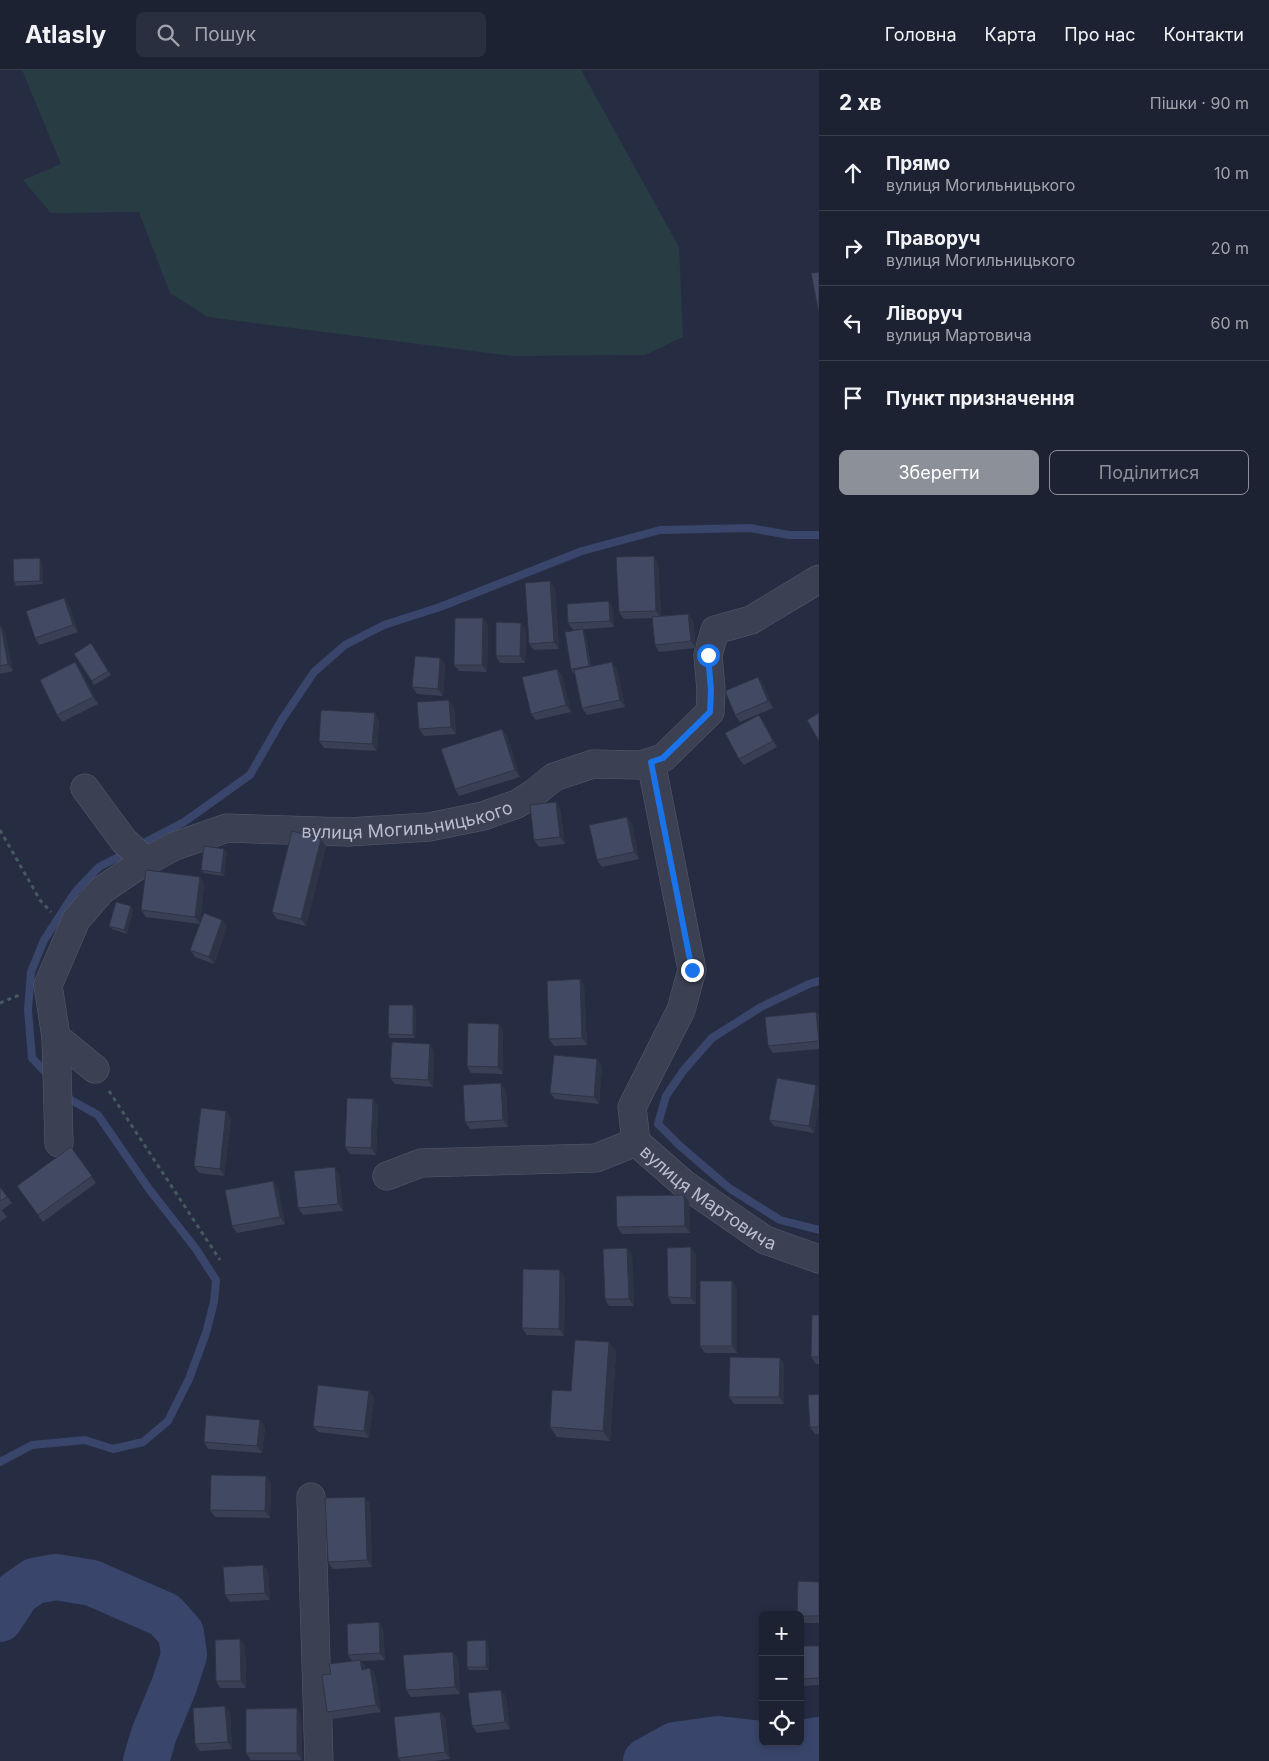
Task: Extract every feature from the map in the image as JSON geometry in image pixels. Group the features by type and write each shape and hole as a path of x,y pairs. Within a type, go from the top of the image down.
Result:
{"street":[{"name":"вулиця Могильницького","path":"59,1143 56,1037 48,985 76,920 102,890 146,861 175,846 227,828 348,832 429,827 484,816 517,804 554,777 593,764 640,765 663,758 710,712 711,690 708,655 715,630 751,620 819,579"},
{"name":"вулиця Мартовича","path":"651,762 692,970 681,1010 632,1107 636,1142 684,1184 765,1240 819,1259"},
{"path":"85,788 124,841 146,861"},
{"path":"56,1037 95,1069"},
{"path":"387,1176 421,1163 596,1158 636,1142"},
{"path":"312,1497 319,1761"}],"path":[{"path":"0,830 40,900 53,914"},
{"path":"0,1003 14,997"},
{"path":"95,1069 220,1260"}],"shaded area":[{"path":"22,70 581,70 679,247 683,337 645,355 512,356 208,317 170,293 139,212 51,213 23,180 61,164"}],"building":[{"path":"819,272 819,314 811,273"},
{"path":"654,556 656,611 619,612 616,557"},
{"path":"40,558 40,581 14,582 13,559"},
{"path":"550,581 554,642 529,644 525,583"},
{"path":"64,598 73,625 35,638 26,611"},
{"path":"609,601 610,621 568,623 567,604"},
{"path":"688,614 691,641 655,645 652,617"},
{"path":"455,618 483,618 482,665 454,665"},
{"path":"496,622 521,623 520,656 496,656"},
{"path":"0,627 8,664 0,666"},
{"path":"583,629 589,666 571,669 565,632"},
{"path":"91,643 108,671 92,681 74,654"},
{"path":"415,656 440,658 438,689 412,687"},
{"path":"75,662 93,697 57,715 40,680"},
{"path":"612,662 620,700 582,708 574,670"},
{"path":"557,669 566,705 531,714 522,677"},
{"path":"758,677 768,701 735,715 725,691"},
{"path":"449,700 451,727 419,729 417,702"},
{"path":"321,710 375,713 372,744 319,741"},
{"path":"819,713 819,741 807,720"},
{"path":"759,715 773,741 739,759 725,733"},
{"path":"502,729 515,770 455,789 441,749"},
{"path":"556,802 560,837 534,840 530,805"},
{"path":"627,817 634,852 597,860 589,825"},
{"path":"292,831 321,839 301,919 272,912"},
{"path":"204,846 224,849 221,873 201,870"},
{"path":"146,870 200,877 195,917 141,910"},
{"path":"116,902 131,906 124,930 109,926"},
{"path":"204,913 222,920 209,957 190,950"},
{"path":"580,979 582,1038 549,1039 547,981"},
{"path":"389,1005 413,1005 413,1035 388,1034"},
{"path":"816,1012 819,1041 768,1046 765,1017"},
{"path":"468,1023 499,1024 498,1067 467,1066"},
{"path":"392,1042 430,1044 428,1080 390,1078"},
{"path":"554,1055 597,1059 594,1097 550,1093"},
{"path":"777,1078 816,1085 809,1126 769,1120"},
{"path":"501,1083 503,1120 465,1122 463,1085"},
{"path":"347,1098 373,1099 371,1148 345,1147"},
{"path":"201,1108 226,1111 220,1169 194,1166"},
{"path":"71,1147 92,1176 38,1215 17,1186"},
{"path":"335,1167 338,1204 298,1208 294,1171"},
{"path":"273,1181 280,1217 232,1226 225,1190"},
{"path":"0,1187 7,1197 0,1201"},
{"path":"684,1195 685,1226 617,1227 616,1196"},
{"path":"691,1247 691,1298 668,1297 667,1248"},
{"path":"627,1248 629,1299 605,1299 603,1249"},
{"path":"523,1269 560,1270 559,1329 522,1328"},
{"path":"700,1281 732,1281 732,1346 700,1346"},
{"path":"812,1315 819,1315 819,1357 811,1357"},
{"path":"575,1340 609,1342 603,1431 550,1427 552,1390 571,1391"},
{"path":"730,1357 780,1358 779,1397 729,1397"},
{"path":"318,1385 369,1391 364,1431 313,1426"},
{"path":"819,1394 819,1427 810,1427 808,1395"},
{"path":"206,1415 260,1420 257,1446 204,1442"},
{"path":"211,1475 266,1476 265,1511 210,1510"},
{"path":"365,1497 367,1560 328,1562 325,1498"},
{"path":"263,1565 265,1593 225,1595 223,1567"},
{"path":"798,1581 819,1582 819,1616 804,1616 804,1611 797,1611"},
{"path":"379,1622 380,1653 348,1655 347,1624"},
{"path":"240,1639 241,1681 216,1681 215,1640"},
{"path":"486,1640 486,1667 467,1667 467,1641"},
{"path":"804,1646 819,1646 819,1678 804,1679"},
{"path":"453,1652 455,1687 406,1690 403,1655"},
{"path":"360,1660 362,1670 370,1668 376,1705 327,1712 322,1675 331,1674 329,1664"},
{"path":"501,1690 505,1722 472,1726 468,1693"},
{"path":"225,1706 228,1742 195,1744 193,1708"},
{"path":"297,1708 297,1753 246,1753 246,1709"},
{"path":"440,1712 445,1752 398,1758 394,1717"}],"waterway":[{"path":"138,846 184,822 250,775 281,721 314,672 345,645 384,625 440,607 582,551 660,530 750,528 789,535 819,535"},
{"path":"49,1076 32,1058 28,1010 31,972 44,940 76,891 99,867 128,852"},
{"path":"819,981 761,1007 712,1038 683,1071 666,1096 658,1124 679,1145 729,1188 780,1220 819,1230"},
{"path":"0,1462 32,1445 85,1440 113,1449 143,1442 168,1421 189,1379 206,1333 214,1302 216,1280 196,1249 149,1189 98,1115 69,1099"},
{"path":"0,1619 17,1593 34,1581 56,1577 92,1583 165,1615 181,1633 184,1655 174,1686 154,1734 146,1761"},
{"path":"646,1761 675,1745 718,1739 781,1746 819,1740"}],"route":[{"path":"692,970 651,762 663,758 710,712 711,690 708,655"}]}
